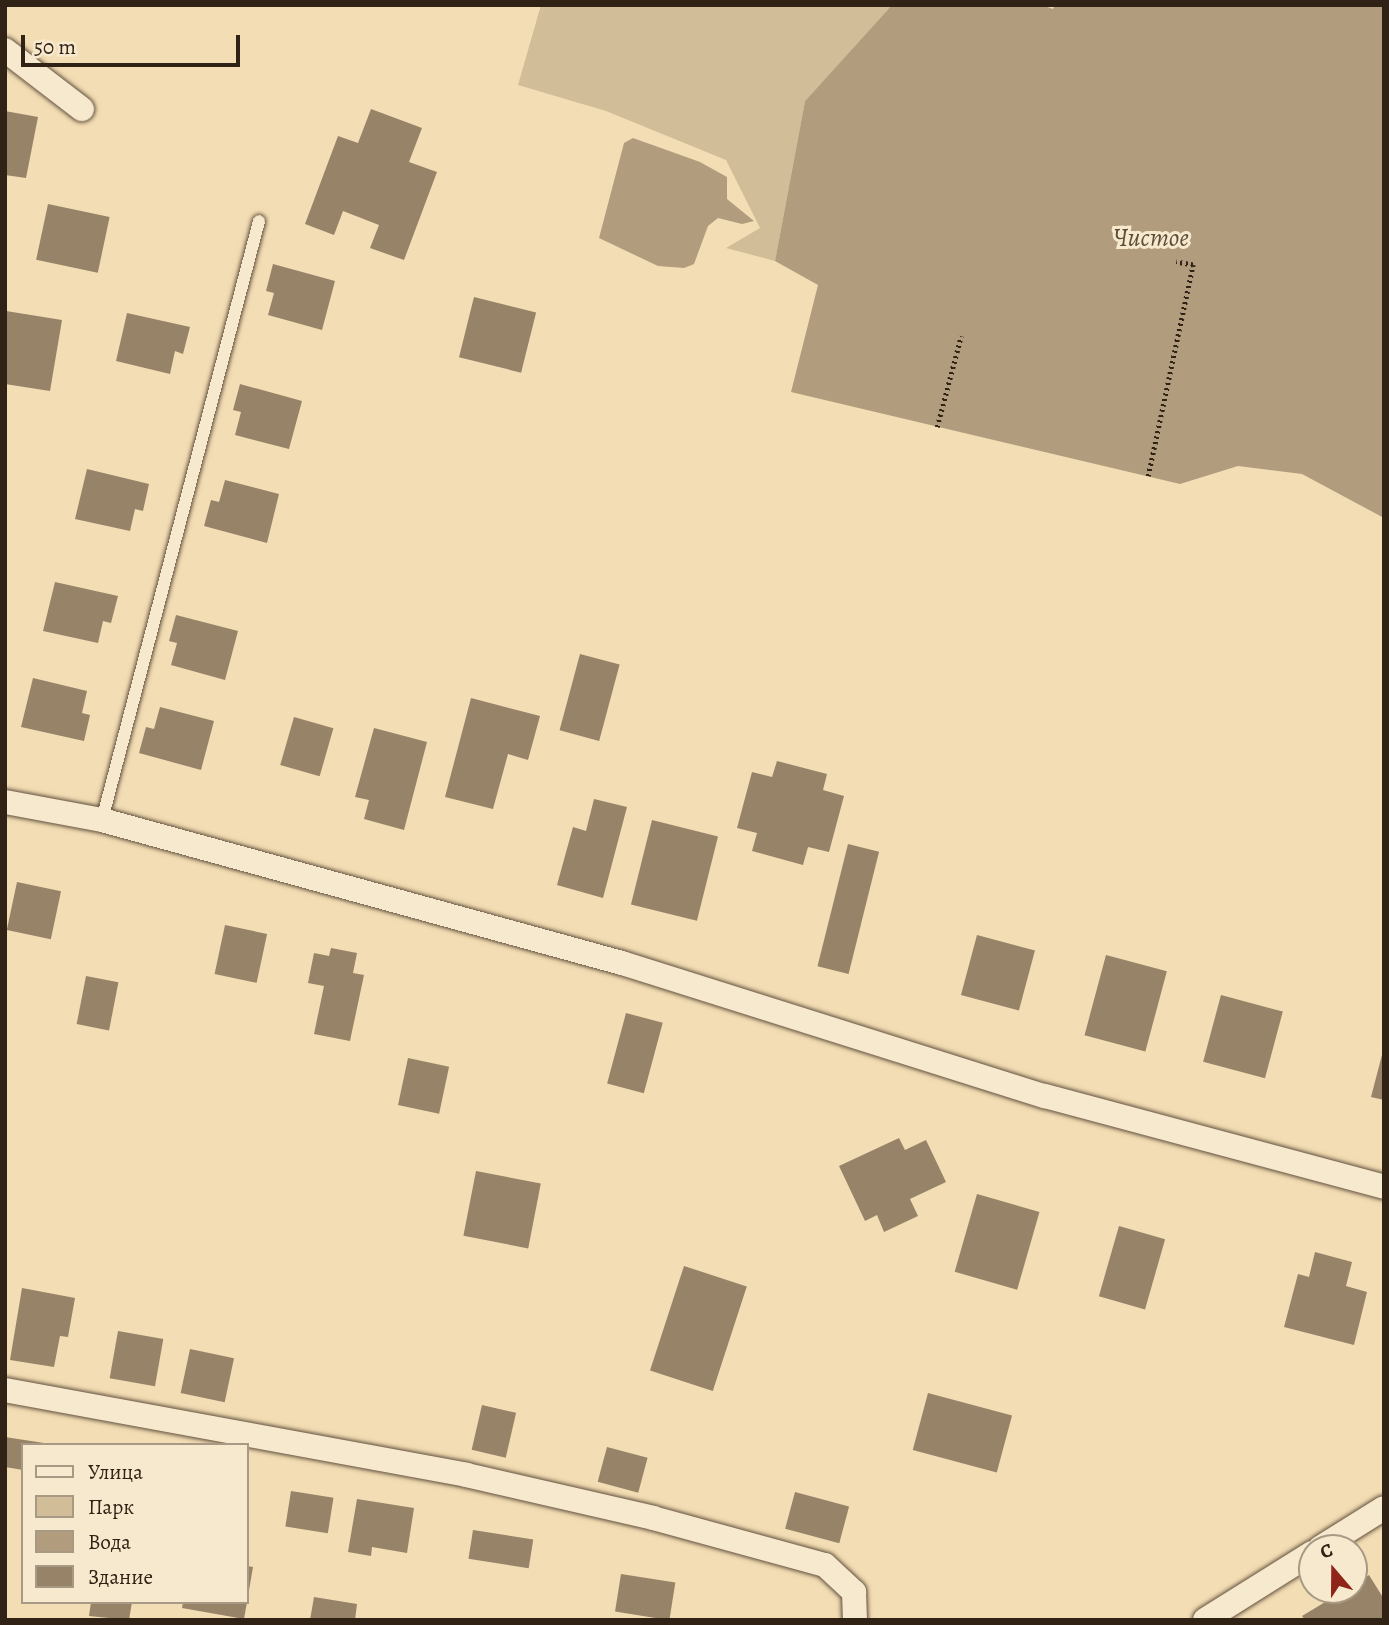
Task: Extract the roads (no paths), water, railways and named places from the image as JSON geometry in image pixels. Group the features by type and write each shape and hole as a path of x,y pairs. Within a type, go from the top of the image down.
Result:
{"street":[{"path":"5,50 82,109"},
{"path":"5,802 102,820 622,963 1045,1096 1384,1187"},
{"path":"5,1390 466,1475 666,1521 825,1565 854,1592 855,1620"},
{"path":"1342,1534 1384,1508"},
{"path":"1205,1620 1298,1562"}],"lane":[{"path":"102,820 259,221"}],"water":[{"name":"Чистое","path":"892,5 1042,5 1053,9 1055,5 1384,5 1384,518 1302,474 1238,466 1180,484 791,392 818,285 775,261 805,101"},
{"path":"633,138 700,162 727,177 727,199 754,221 742,224 718,218 708,226 694,264 684,268 658,266 599,238 624,143"}]}
